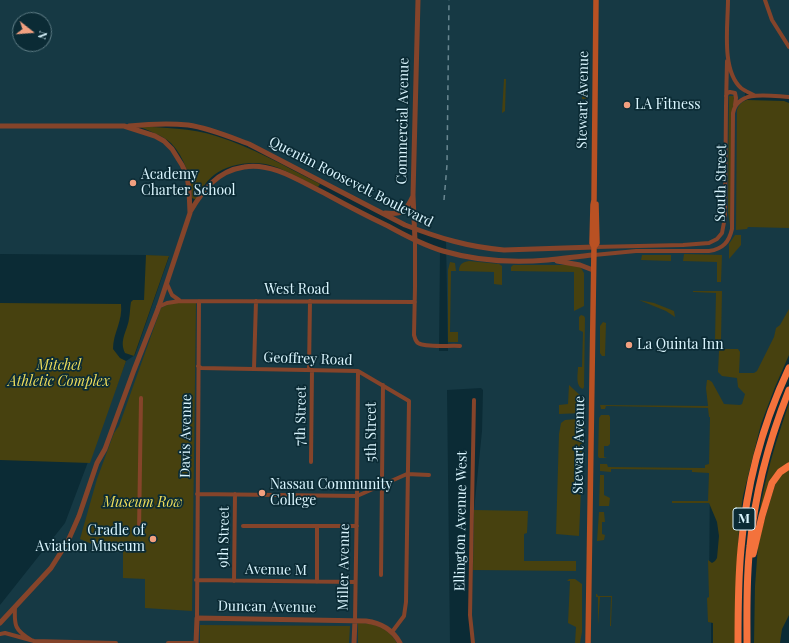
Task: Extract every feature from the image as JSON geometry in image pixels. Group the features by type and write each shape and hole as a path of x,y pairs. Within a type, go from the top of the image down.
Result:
{"highway":[{"name":"M","path":"738,643 739,563 747,502 753,472 766,428 789,368"},
{"name":"M","path":"746,643 748,576 753,522 762,475 774,430 789,390"},
{"path":"748,576 762,516 772,483 780,472 789,466"}],"main road":[{"name":"Stewart Avenue","path":"588,643 594,255 594,247 592,243 592,218 594,200 596,0"}],"street":[{"name":"Commercial Avenue","path":"418,0 413,195 415,241 414,335 417,342 423,345 460,346"},
{"name":"South Street","path":"594,247 694,245 709,243 721,235 724,228 725,217 728,0"},
{"path":"766,0 772,20 789,47"},
{"path":"727,61 734,80 744,90 755,96"},
{"name":"South Street","path":"718,249 726,244 731,234 733,113 736,98 735,93 728,92 726,98"},
{"path":"734,107 739,100 745,97 789,97"},
{"name":"Quentin Roosevelt Boulevard","path":"124,126 157,124 183,125 232,137 250,144 381,213 425,233 450,241 492,249 522,250 594,247"},
{"path":"0,126 124,126 155,136 164,141 172,149 182,164 187,176 190,213 167,284 107,442 97,463 79,516 68,541 51,568 0,623"},
{"name":"Quentin Roosevelt Boulevard","path":"190,213 204,191 219,177 236,168 252,166 264,167 289,176 415,241 451,253 504,261 548,260 594,255"},
{"path":"381,213 396,214 402,212 407,208 413,195"},
{"path":"724,228 726,234 731,234"},
{"path":"714,241 713,246 718,249"},
{"path":"594,255 636,251 709,251 718,249"},
{"path":"548,260 580,265 593,270"},
{"path":"167,284 172,295 180,300"},
{"name":"West Road","path":"158,307 180,300 415,302"},
{"name":"Davis Avenue","path":"196,643 199,301"},
{"path":"254,368 256,301"},
{"name":"7th Street","path":"310,301 311,462"},
{"name":"Geoffrey Road","path":"198,366 201,368 358,371 409,401 407,474"},
{"name":"Miller Avenue","path":"354,643 357,526 358,371"},
{"name":"5th Street","path":"381,575 383,385"},
{"path":"139,532 141,398"},
{"name":"Ellington Avenue West","path":"473,643 470,615 474,400"},
{"path":"197,494 357,496 407,474 429,475"},
{"path":"392,632 404,616 406,602 407,474"},
{"name":"9th Street","path":"234,581 235,494"},
{"path":"243,526 357,526"},
{"path":"317,526 317,582"},
{"name":"Avenue M","path":"196,580 355,582"},
{"path":"15,606 14,624 18,631 34,641"},
{"name":"Duncan Avenue","path":"196,618 355,620 372,622 382,625 392,632 400,643"},
{"path":"0,634 5,633 34,641 114,643"},
{"path":"168,643 196,643"}],"shaded area":[{"path":"0,0 789,0 789,97 755,96 745,91 743,226 789,227 789,311 710,469 709,598 711,611 711,643 471,643 474,510 482,431 483,390 481,388 447,390 450,643 0,643 0,605 65,523 126,361 135,355 169,257 146,255 0,254","holes":["168,124 196,128 229,138 268,155 402,223 446,240 448,351 439,351 440,251 286,173 242,166 209,183 190,210 186,173 163,140 125,126"]}],"green space":[{"path":"504,79 506,79 505,111 502,113"},
{"path":"582,85 587,85 587,99 582,99"},
{"path":"729,96 734,96 730,225 728,212"},
{"path":"747,100 784,101 789,103 789,228 748,227 747,229 736,230 737,110 740,104"},
{"path":"137,126 207,133 256,152 320,184 318,187 284,170 266,164 251,163 235,165 220,171 208,180 196,200 192,198 189,176 184,162 176,149 164,138"},
{"path":"735,235 741,235 741,245 729,259 729,244"},
{"path":"684,254 722,255 721,282 717,282 717,262 683,261"},
{"path":"146,255 169,256 134,356 125,353 123,348 123,340 128,324 131,302 133,300 144,300"},
{"path":"642,255 671,255 671,261 641,260"},
{"path":"469,261 499,264 502,266 502,285 494,284 494,272 459,271 462,264"},
{"path":"450,262 455,263 456,271 451,271 450,332 458,332 458,342 448,342 448,270"},
{"path":"513,265 578,265 584,273 584,306 574,311 574,272 511,271 511,267"},
{"path":"693,291 722,291 721,340 715,340 716,293"},
{"path":"639,300 654,303 674,311 675,317 666,311"},
{"name":"Mitchel Athletic Complex","path":"0,303 121,304 121,316 113,343 113,349 120,358 126,361 90,463 0,460"},
{"name":"Museum Row","path":"171,303 196,303 192,611 145,608 145,579 123,578 123,552 106,550 80,539 97,479 114,433 119,426 161,308"},
{"path":"789,309 789,355 761,424 743,496 739,525 735,643 713,643 713,623 708,622 708,560 712,563 717,558 719,536 717,522 709,503 672,503 672,501 708,501 709,473 692,472 692,470 611,469 611,472 600,471 600,464 607,464 608,467 705,468 705,465 709,464 710,417 708,408 606,406 605,409 601,409 600,405 708,406 706,388 707,380 712,382 724,404 742,404 745,394 738,387 737,378 722,376 718,372 719,351 721,349 738,349 740,352 739,373 754,373 757,371 774,337 776,328 780,325"},
{"path":"581,315 585,318 583,389 578,383 578,367 582,367 583,332 579,330 579,317"},
{"path":"603,322 606,323 605,356 602,356 600,353 600,326"},
{"path":"569,385 583,398 583,413 559,414 559,405 568,404"},
{"path":"789,404 789,464 779,471 759,515 771,459"},
{"path":"601,415 609,415 610,417 610,444 608,446 604,446 604,457 607,458 599,458 598,456 599,418"},
{"path":"577,419 584,421 579,536 556,534 559,434 561,423 565,420"},
{"path":"789,468 789,615 782,629 780,643 754,643 755,586 758,546 775,485 779,477"},
{"path":"600,475 604,475 604,495 610,498 609,506 599,506"},
{"path":"474,510 528,511 527,533 524,534 524,561 576,561 576,571 473,570"},
{"path":"599,512 604,512 605,522 602,522 602,534 605,535 604,540 597,541"},
{"path":"569,579 575,579 582,584 582,632 580,643 575,643 576,627 568,623 570,581 567,581"},
{"path":"596,594 598,596 612,596 611,626 611,597 600,597 598,626 598,597 596,597"},
{"path":"358,623 380,627 390,634 397,643 358,643"},
{"path":"200,625 350,626 349,643 200,643"}],"railway":[{"path":"444,200 447,165 449,0"}],"place":[{"name":"LA Fitness","path":"627,105"},
{"name":"Academy Charter School","path":"133,183"},
{"name":"La Quinta Inn","path":"629,345"},
{"name":"Nassau Community College","path":"262,493"},
{"name":"Cradle of Aviation Museum","path":"153,539"}]}
